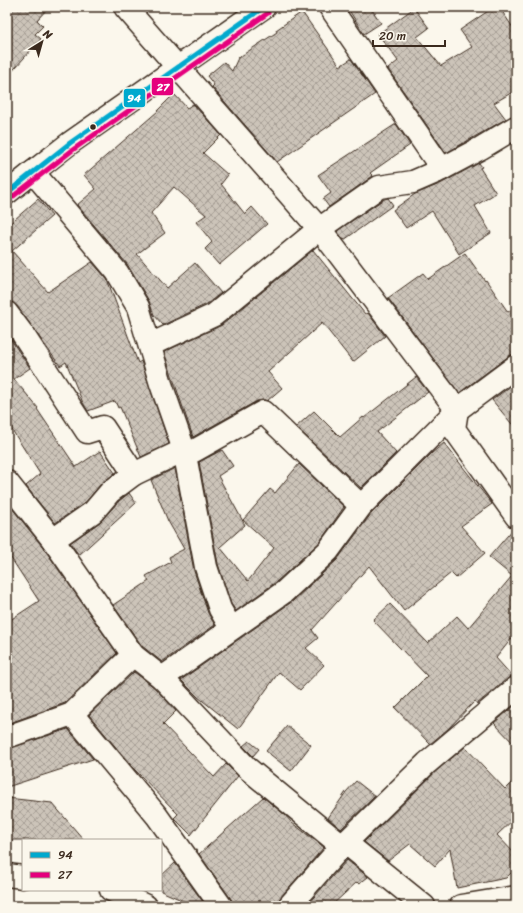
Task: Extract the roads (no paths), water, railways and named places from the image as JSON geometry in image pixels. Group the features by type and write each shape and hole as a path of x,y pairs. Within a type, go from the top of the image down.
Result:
{"main road":[{"path":"125,7 179,67 318,228 457,410 454,429 516,516"},
{"path":"7,193 70,143 264,7"},
{"path":"330,7 442,169"},
{"path":"150,345 214,315 318,228 379,187 413,182 442,169 516,127"},
{"path":"32,172 117,272 138,306 161,384 184,450 206,568 220,609 231,628"},
{"path":"7,314 22,333 87,432 104,427 134,474"},
{"path":"162,678 284,592 328,551 361,506 457,410 516,366"},
{"path":"53,540 93,512 110,492 134,474 184,450 194,451 263,412 361,506"},
{"path":"7,482 53,540 134,655 162,678 247,768 424,906"},
{"path":"7,737 72,714 134,655"},
{"path":"289,906 344,844 427,763 516,688"},
{"path":"72,714 157,816 221,906"},
{"path":"7,875 22,877"},
{"path":"113,891 146,906"},
{"path":"461,906 515,896"}]}
